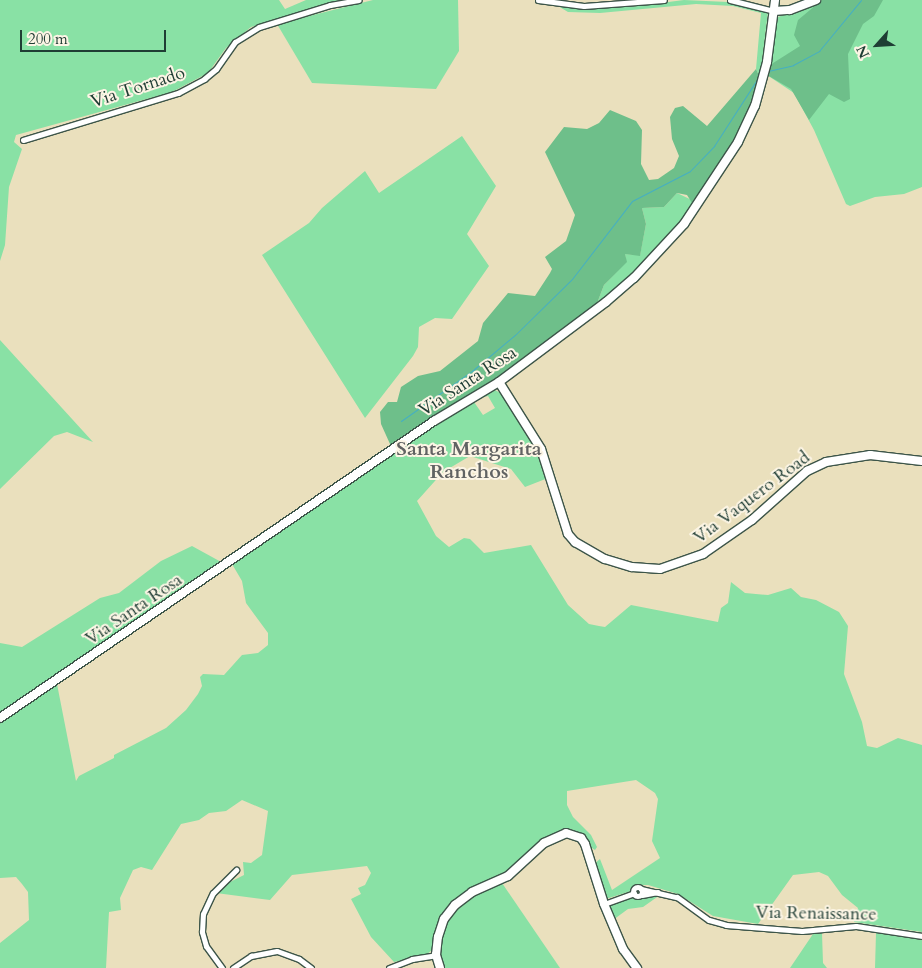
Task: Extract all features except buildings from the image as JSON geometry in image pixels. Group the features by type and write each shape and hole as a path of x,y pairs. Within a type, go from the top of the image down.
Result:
{"street":[{"name":"Via Tornado","path":"23,140 178,93 204,79 216,69 235,42 259,27 323,7 359,0"},
{"path":"538,0 584,6 664,0"},
{"path":"730,0 774,11 790,10 816,0"},
{"name":"Via Santa Rosa","path":"0,718 434,421 499,382 606,302 658,254 684,224 738,142 755,106 768,62 775,0"},
{"name":"Via Vaquero Road","path":"499,382 540,449 564,526 571,538 606,559 632,567 660,569 703,554 752,520 807,471 826,462 870,455 922,461"},
{"path":"440,968 436,955 441,927 455,905 472,892 508,876 549,839 560,834 574,834 581,838 588,850 604,904 623,949 638,968"},
{"path":"222,968 206,946 204,914 213,893 236,870"},
{"name":"Via Renaissance","path":"604,904 634,893 636,888 642,892 659,892 678,898 709,920 726,925 802,931 856,926 922,936"},
{"path":"233,968 251,956 277,951 299,958 311,968"},
{"path":"389,968 412,959 436,955"}],"green space":[{"path":"0,0 279,0 285,9 306,0 340,0 251,27 226,48 208,73 172,92 16,135 14,142 22,149 9,187 5,245 0,261"},
{"path":"373,0 458,0 459,51 436,89 312,83 277,24"},
{"path":"684,0 728,2 768,12 760,78 756,69 761,13 733,6 696,4 600,13 568,12 558,6 629,7"},
{"path":"822,0 922,0 922,187 904,194 875,197 850,206 846,204 814,130 794,93 767,75 778,17"},
{"path":"822,0 883,0 874,16 863,24 848,54 850,99 844,102 829,94 809,120 791,89 767,75 770,65 800,46 794,35 798,20"},
{"path":"756,69 760,78 738,137 696,202 692,203 687,195 677,193 664,207 642,208 646,224 640,256 625,254 627,262 604,285 596,306 499,377 396,444 390,444 381,424 380,412 388,402 397,402 401,387 418,376 440,371 478,341 483,323 508,293 535,296 550,273 552,269 545,257 566,241 575,215 545,152 564,127 587,129 599,123 610,110 636,121 642,130 641,164 649,180 658,179 674,168 679,156 672,139 670,117 675,108 683,106 707,126"},
{"path":"462,136 496,186 467,234 489,266 452,319 435,318 419,327 418,347 413,356 365,418 262,255 309,223 322,208 365,171 379,193"},
{"path":"677,193 696,202 644,266 596,306 604,285 626,262 625,254 640,255 646,224 642,208 664,207"},
{"path":"0,340 93,442 67,432 54,436 0,489"},
{"path":"495,390 502,394 530,439 548,478 525,487 511,469 470,456 443,472 417,501 436,536 449,547 464,538 470,539 484,553 531,545 568,605 589,624 599,626 605,627 631,605 718,622 721,608 728,603 731,582 745,593 768,595 791,588 801,597 816,600 839,612 848,626 844,674 862,722 867,746 877,748 898,738 922,745 922,932 854,922 858,908 842,895 828,876 819,872 793,875 758,924 713,916 678,894 648,885 636,885 631,891 606,899 594,864 600,859 612,890 660,858 652,841 658,799 655,793 636,780 567,791 567,805 573,817 591,835 597,847 595,850 564,830 552,834 512,870 455,900 432,950 426,955 394,962 371,937 351,899 361,894 358,888 365,885 371,873 367,866 292,875 270,900 216,893 224,885 244,875 243,862 251,863 262,855 268,811 242,800 226,811 209,813 199,820 181,824 152,870 141,867 133,870 120,898 121,910 109,912 106,968 0,968 0,943 29,920 28,892 16,877 0,878 0,722 57,684 76,781 79,776 114,758 114,755 166,728 186,710 198,694 202,686 200,677 203,674 224,675 242,655 258,653 268,645 268,633 246,603 242,581 232,564 459,410 474,402 483,415 495,408 488,396 480,398"},
{"path":"192,546 223,563 0,714 0,643 22,647 100,598 119,593 161,561"},
{"path":"502,883 560,968 443,968 439,954 441,937 448,918 469,898"},
{"path":"660,895 643,907 628,909 613,920 609,908 611,904 632,896 639,899"},
{"path":"822,933 823,963 827,968 790,968 813,934"},
{"path":"876,933 922,940 922,968 875,968"}],"waterway":[{"path":"768,71 793,65 819,51 861,0"},
{"path":"401,421 472,371 516,334 572,279 632,201 690,171 714,146 760,75"}],"district":[{"name":"Santa Margarita Ranchos","path":"469,460"}]}
